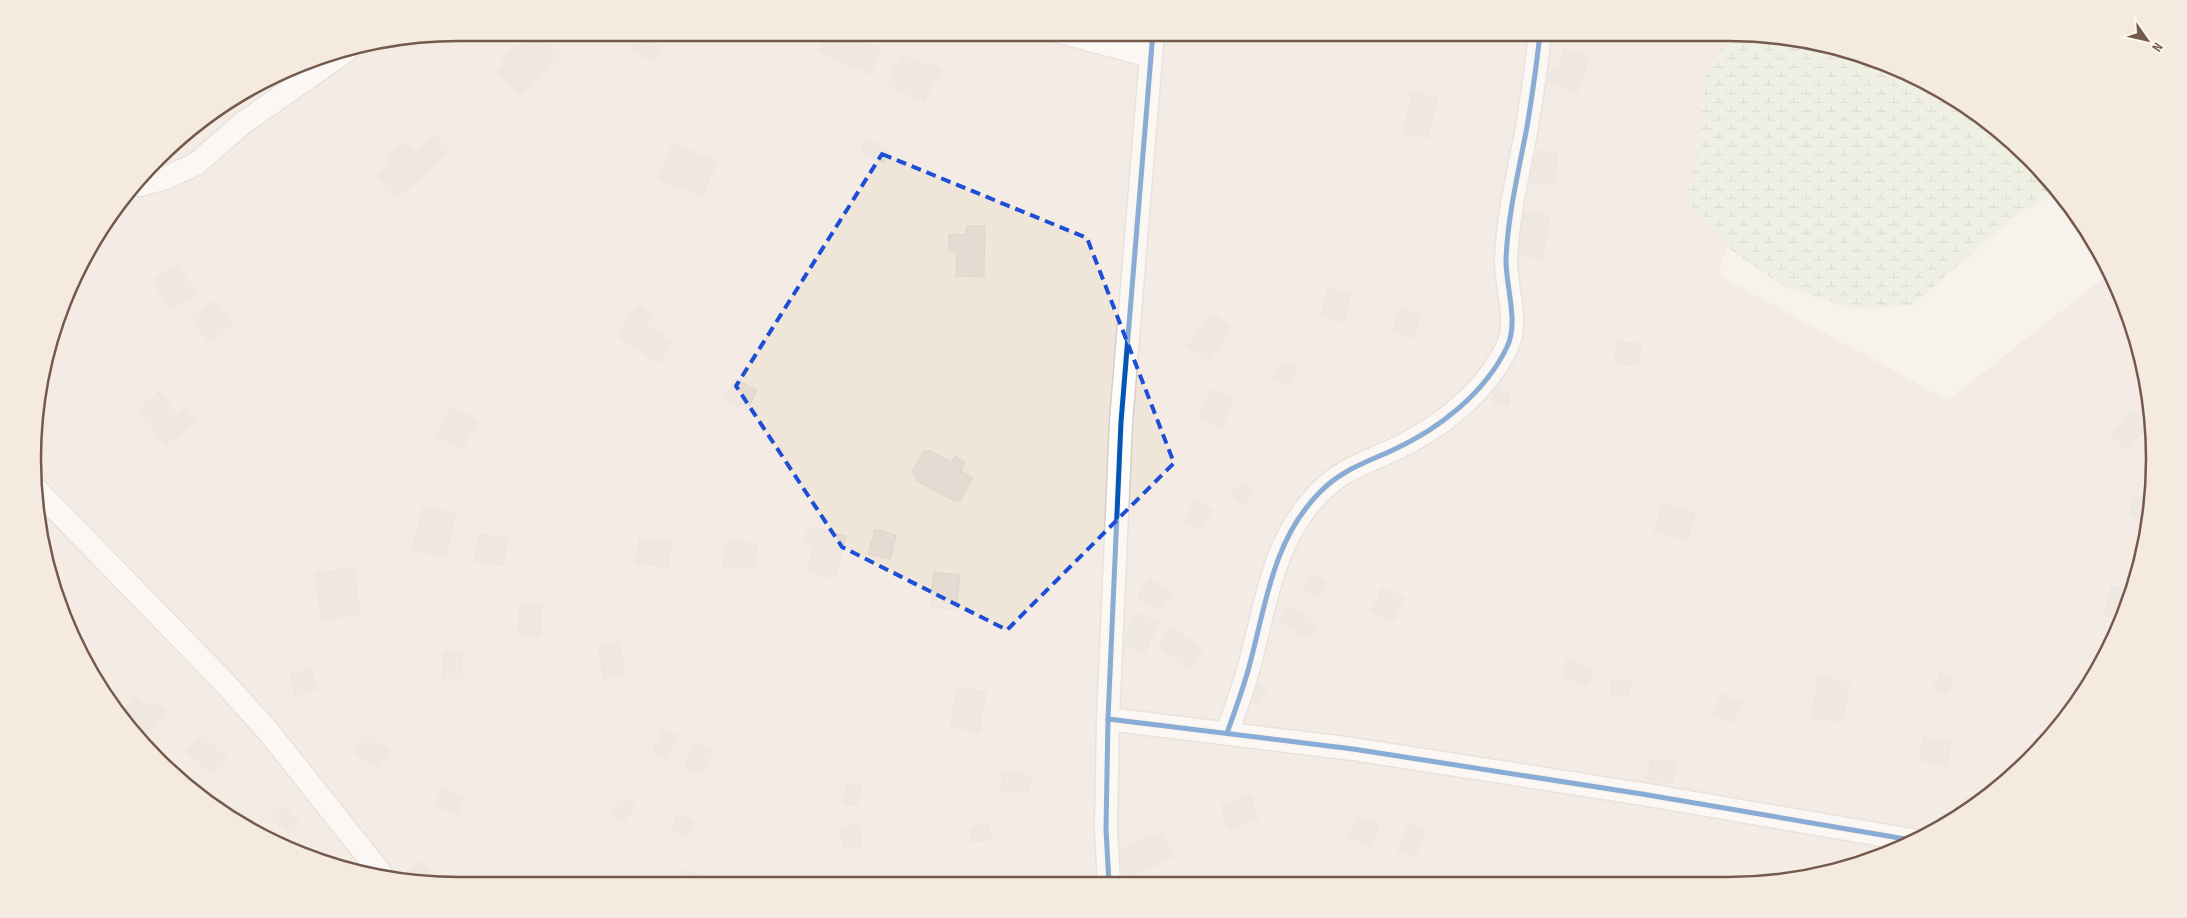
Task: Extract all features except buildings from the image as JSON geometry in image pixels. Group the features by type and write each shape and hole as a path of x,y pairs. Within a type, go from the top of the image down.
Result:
{"street":[{"path":"1094,41 1151,56"},
{"path":"1109,877 1106,829 1108,719 1121,422 1152,41"},
{"path":"1227,733 1249,668 1278,554 1293,525 1318,494 1343,472 1395,449 1440,424 1472,395 1496,368 1509,344 1512,318 1506,261 1515,188 1527,124 1539,41"},
{"path":"146,183 166,178 196,164 243,123 332,61"},
{"path":"43,496 221,679 268,731 378,869"},
{"path":"1108,719 1363,750 1903,839"}],"highlighted area":[{"path":"882,154 1087,238 1174,463 1007,630 842,547 736,386"}],"shaded area":[{"path":"1728,41 1792,46 1718,275 1948,400 2104,277 2124,325 2132,351 2142,404 2146,459 2145,486 2138,540 2132,567 2114,619 2090,668 2042,734 2003,773 1960,806 1913,834 1862,855 1809,869 1755,876 459,877 404,873 351,863 299,845 250,821 184,773 145,734 97,668 73,619 55,567 49,540 42,486 41,459 45,404 55,351 63,325 84,274 97,250 145,184 184,145 205,128 250,97 274,84 325,63 351,55 378,49 432,42"}],"green space":[{"path":"1725,41 1755,42 1809,49 1862,63 1913,84 1960,112 2003,145 2051,195 2016,216 1911,306 1851,309 1785,287 1733,252 1689,204 1706,76"}],"cycle path":[{"path":"1109,877 1106,829 1108,719 1121,422 1152,41"},
{"path":"1227,733 1247,675 1273,575 1281,553 1303,512 1319,493 1336,478 1427,432 1459,408 1486,380 1498,364 1507,347 1512,327 1506,261 1507,245 1514,194 1529,115 1539,41"},
{"path":"1108,719 1353,749 1642,794 1903,839"}]}
